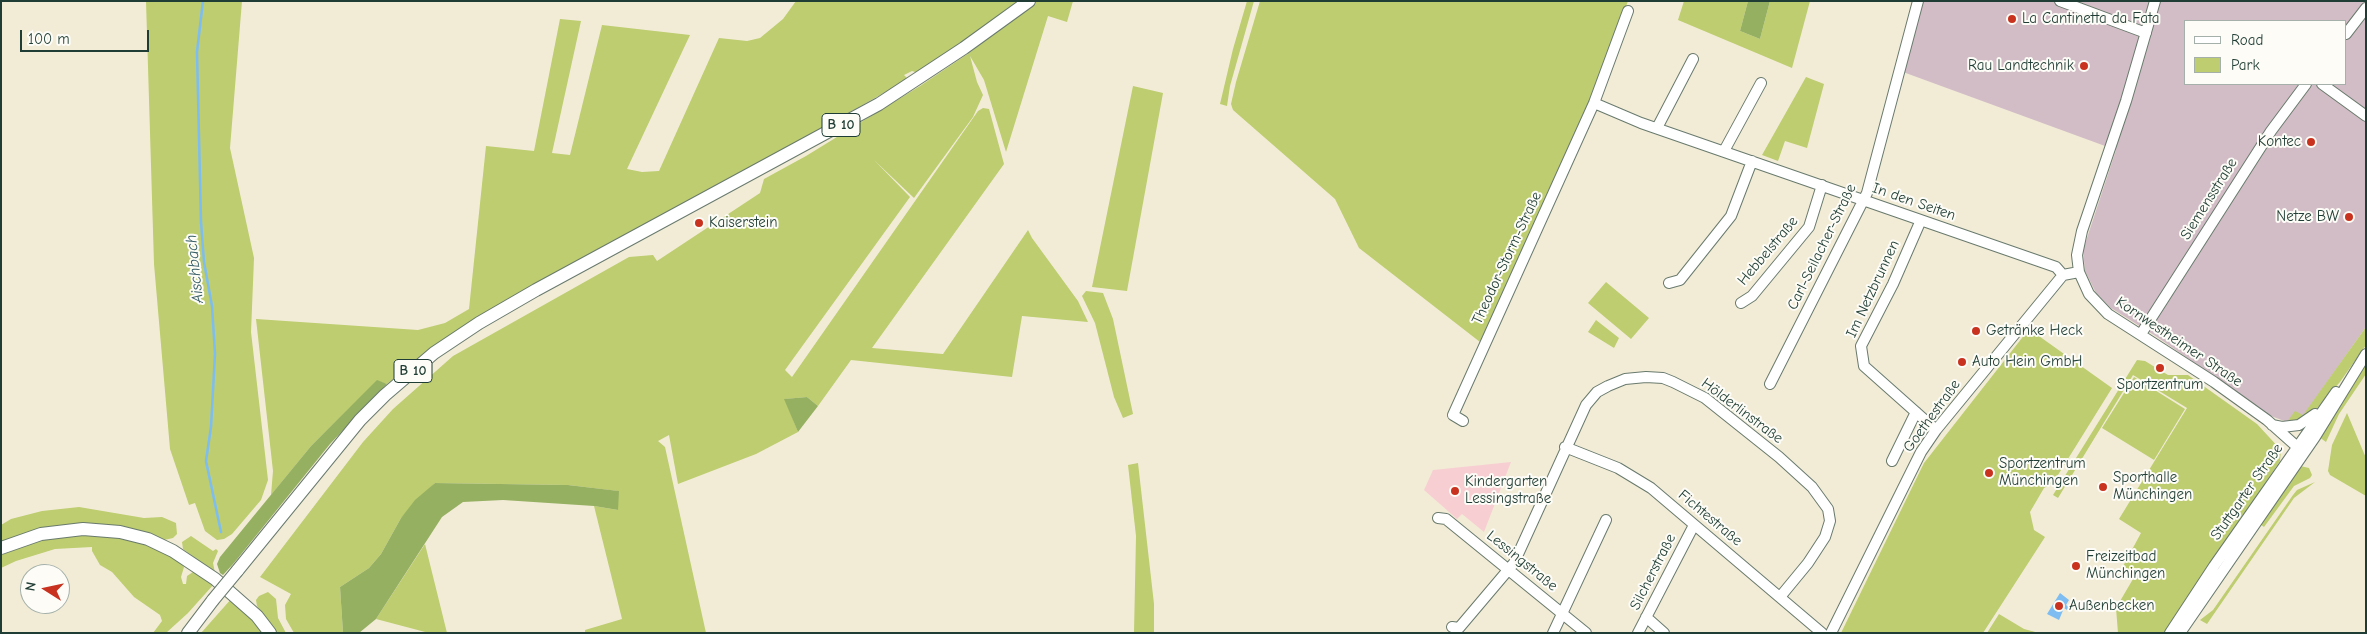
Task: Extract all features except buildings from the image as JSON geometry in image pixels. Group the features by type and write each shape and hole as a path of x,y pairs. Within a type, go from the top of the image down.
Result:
{"main road":[{"name":"B 10","path":"188,633 212,600 360,420 385,395 434,353 479,323 536,290 879,104 964,48 1029,1"},
{"path":"1,548 41,534 83,529 120,532 148,539 173,551 215,579 245,604 270,633"},
{"name":"B 10","path":"180,633 196,620"}],"street":[{"name":"Carl-Seilacher-Straße","path":"1770,384 1867,193 1918,1"},
{"path":"2060,1 2146,33"},
{"name":"Kornwestheimer Straße","path":"2155,1 2082,231 2077,255 2079,272 2090,294 2108,314 2214,382 2272,425 2300,450"},
{"path":"2347,33 2366,8"},
{"path":"1594,104 1628,11"},
{"path":"1657,128 1693,59"},
{"path":"1724,151 1761,83"},
{"name":"Siemensstraße","path":"2141,334 2270,131 2305,85"},
{"path":"2323,85 2366,116"},
{"name":"In den Seiten","path":"1594,104 1752,162 2056,266 2062,275"},
{"name":"Theodor-Storm-Straße","path":"1463,421 1453,415 1594,104"},
{"path":"1669,283 1680,280 1731,216 1752,162"},
{"name":"Hebbelstraße","path":"1740,303 1752,296 1809,227 1822,186"},
{"name":"Im Netzbrunnen","path":"1921,220 1861,346 1864,366 1936,430"},
{"path":"2062,275 2079,272"},
{"name":"Goethestraße","path":"1831,633 1921,452 1936,430 2062,275"},
{"name":"Stuttgarter Straße","path":"2170,633 2300,450 2331,412 2366,354"},
{"name":"Stuttgarter Straße","path":"2180,633 2300,450 2330,400 2353,373"},
{"name":"Hölderlinstraße","path":"1452,627 1459,628 1514,563 1565,446 1586,405 1597,392 1625,379 1663,378 1705,398 1799,475 1812,487 1828,509 1830,521 1825,537 1808,563 1780,597"},
{"path":"2272,425 2292,426 2304,423 2330,400"},
{"path":"1892,461 1916,412"},
{"name":"Fichtestraße","path":"1565,446 1618,468 1651,488 1822,633"},
{"name":"Lessingstraße","path":"1438,518 1446,519 1586,633"},
{"path":"1553,633 1606,520"},
{"name":"Silcherstraße","path":"1638,633 1694,525"},
{"path":"1646,618 1664,633"}],"shaded area":[{"path":"1921,1 2366,1 2366,327 2303,416 2287,422 2271,416 2157,337 2111,308 2096,293 2085,271 2083,250 2116,150 1903,72"},
{"path":"1511,462 1484,532 1462,514 1457,519 1424,490 1433,470"}],"green space":[{"path":"146,1 242,1 230,148 254,258 251,332 268,480 261,500 232,534 224,539 217,540 205,531 195,503 189,505 170,449 154,264"},
{"path":"796,1 1019,1 918,73 912,71 904,75 907,78 905,81 431,348 387,384 377,381 311,446 271,495 273,471 256,319 418,330 445,323 469,309 486,146 534,151 560,19 581,21 552,153 570,155 602,25 690,35 627,169 642,172 659,171 719,38 747,41 760,38 783,19"},
{"path":"1035,1 1073,1 1067,22 1048,16 1006,152 984,80 970,56 977,82 983,95 973,117 914,198 874,160 910,197 785,370 792,377 978,111 983,108 989,109 1004,164 872,348 943,354 1028,230 1078,301 1088,322 1022,316 1012,377 851,360 818,406 807,397 785,399 798,432 756,454 678,484 669,435 658,441 665,447 706,633 585,633 585,630 622,619 594,506 618,510 618,491 568,485 435,483 401,518 381,554 369,568 340,587 343,633 294,633 286,619 285,605 291,594 260,577 363,442 393,409 453,356 629,257 653,255 657,261 760,193 764,179 806,156 920,86 969,53"},
{"path":"1247,1 1254,1 1230,86 1227,106 1220,104"},
{"path":"1260,1 1628,1 1591,104 1480,342 1359,248 1335,199 1233,110 1231,104 1236,82"},
{"path":"1684,1 1748,1 1740,31 1760,39 1770,1 1810,1 1792,68 1678,20"},
{"path":"1748,1 1770,1 1760,39 1740,31"},
{"path":"1806,77 1824,84 1807,148 1785,141 1778,161 1762,155"},
{"path":"1133,86 1163,93 1127,291 1092,287"},
{"path":"1606,282 1649,318 1631,339 1588,303"},
{"path":"1086,291 1103,293 1113,319 1133,414 1123,418 1114,397 1095,323 1082,296"},
{"path":"1596,320 1619,338 1614,348 1588,332"},
{"path":"2366,327 2366,345 2340,382 2312,414 2305,419 2287,422 2295,411 2303,415"},
{"name":"Sportzentrum Münchingen","path":"2029,329 2112,388 2053,483 2044,488 2030,512 2034,530 2045,537 1983,633 1841,633 1924,463"},
{"path":"2137,360 2145,361 2168,375 2188,375 2257,424 2281,450 2280,461 2165,633 2118,633 2116,608 2133,579 2121,570 2141,533 2119,519 2187,408 2133,375 2058,498 2053,495"},
{"path":"2366,361 2366,374 2339,414 2326,442 2319,437"},
{"path":"2134,377 2185,409 2154,460 2102,428"},
{"path":"377,380 387,384 330,444 234,563 223,575 220,573 217,564 220,557 311,446"},
{"path":"807,397 818,406 798,432 784,399"},
{"path":"2347,413 2366,458 2366,496 2330,475 2328,471 2332,445"},
{"path":"1138,463 1154,604 1154,633 1134,633 1136,536 1128,465"},
{"path":"2300,466 2309,468 2312,475 2310,478 2294,486 2264,527 2260,524"},
{"path":"2315,482 2294,498 2207,624 2200,620 2213,610 2297,490"},
{"path":"435,483 568,485 619,491 618,510 594,506 503,500 463,502 442,517 376,619 359,633 343,633 340,587 369,568 381,554 401,518 415,500"},
{"path":"79,507 144,518 162,517 176,523 177,534 173,538 164,540 112,526 1,544 1,525 11,519 42,511"},
{"path":"69,535 99,535 155,547 179,560 184,567 181,577 183,584 186,584 187,576 193,572 198,573 214,584 188,613 166,633 153,633 162,621 160,615 134,597 112,572 100,565 92,551 92,547 55,549 16,561 1,568 1,555 41,540"},
{"path":"191,536 213,551 216,549 218,551 213,563 215,573 183,549 182,542"},
{"path":"425,544 447,633 429,633 376,619"},
{"path":"268,592 276,599 278,618 286,633 277,633 257,606 256,600 259,596"},
{"path":"232,598 245,610 264,633 201,633"},
{"path":"1999,614 2024,629 2039,633 1987,633"}],"water":[{"name":"Außenbecken","path":"2060,593 2069,600 2066,605 2069,607 2067,610 2064,608 2059,620 2047,614"}],"waterway":[{"name":"Aischbach","path":"203,1 197,52 201,222 204,262 212,306 215,354 211,427 206,461 221,532"}],"place":[{"name":"La Cantinetta da Fata","path":"2012,19"},
{"name":"Rau Landtechnik","path":"2084,66"},
{"name":"Kontec","path":"2311,142"},
{"name":"Netze BW","path":"2349,217"},
{"name":"Kaiserstein","path":"699,223"},
{"name":"Getränke Heck","path":"1976,331"},
{"name":"Auto Hein GmbH","path":"1962,362"},
{"name":"Sportzentrum","path":"2160,368"},
{"name":"Sportzentrum Münchingen","path":"1989,473"},
{"name":"Sporthalle Münchingen","path":"2103,487"},
{"name":"Kindergarten Lessingstraße","path":"1455,491"},
{"name":"Freizeitbad Münchingen","path":"2076,566"},
{"name":"Außenbecken","path":"2059,606"}]}
